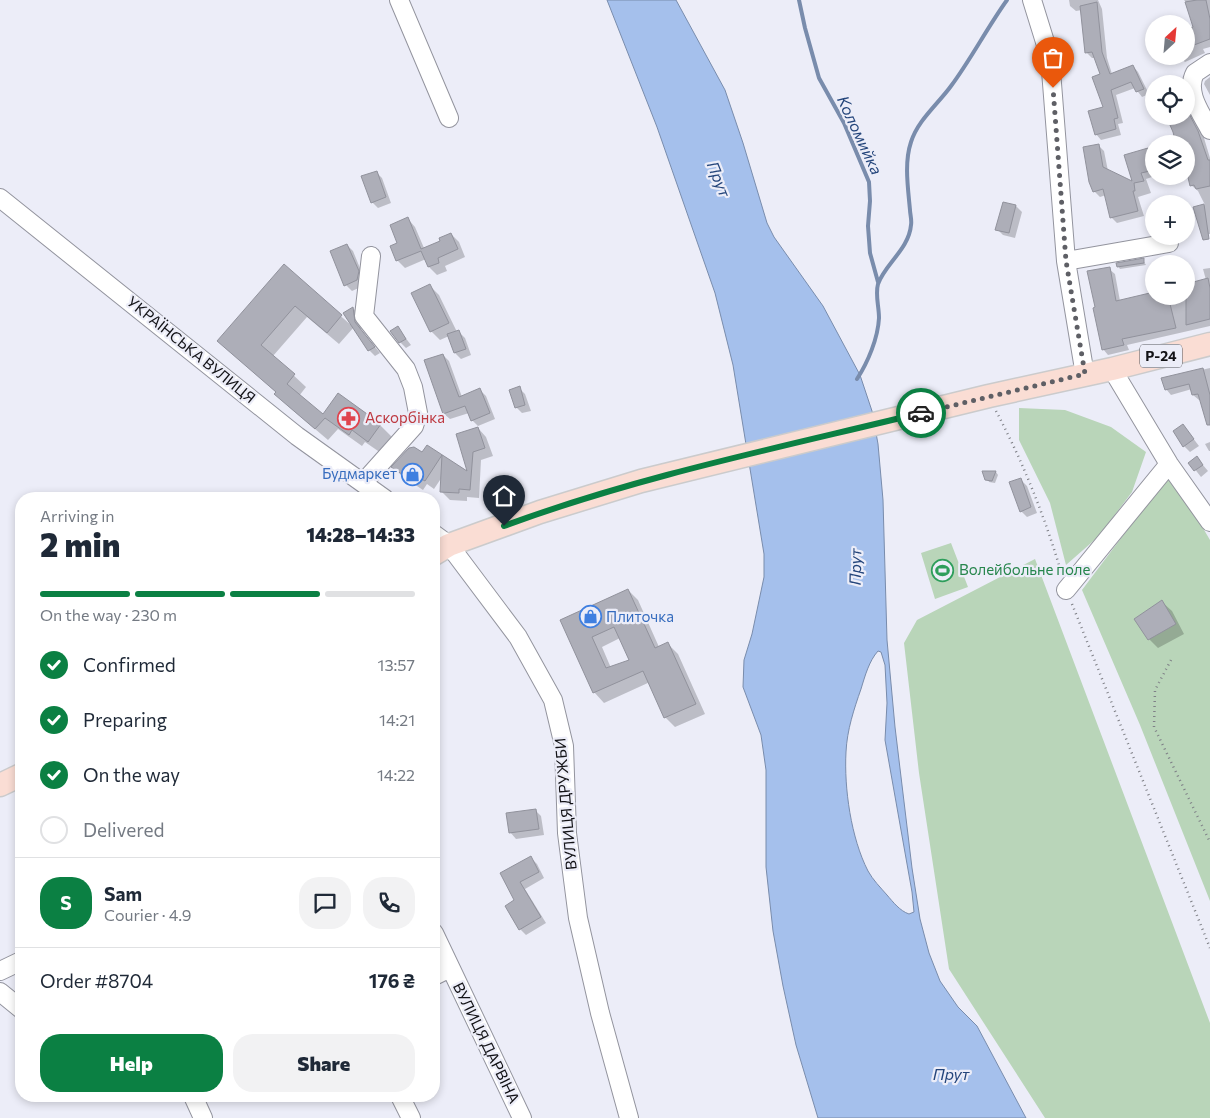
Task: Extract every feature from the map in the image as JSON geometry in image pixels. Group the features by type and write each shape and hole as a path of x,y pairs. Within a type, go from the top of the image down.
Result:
{"main road":[{"name":"Р-24","path":"440,544 642,482 989,396 1112,369 1210,344"},
{"path":"0,785 15,777"}],"street":[{"path":"399,0 449,118"},
{"path":"1032,0 1050,58 1066,261 1085,374"},
{"path":"1210,63 1195,73 1191,86 1193,97 1210,130"},
{"name":"УКРАЇНСЬКА ВУЛИЦЯ","path":"0,198 297,436 375,492"},
{"path":"1066,261 1158,245"},
{"path":"362,483 414,426 418,413 413,387 406,369 364,316 371,256"},
{"path":"1112,369 1169,464 1210,522"},
{"path":"1066,590 1169,464"},
{"name":"ВУЛИЦЯ ДРУЖБИ","path":"440,545 518,637 553,700 564,746 567,832 578,918 600,1013 629,1118"},
{"name":"ВУЛИЦЯ ДАРВІНА","path":"440,946 522,1118"},
{"path":"0,971 15,964"},
{"name":"ВУЛИЦЯ ДАРВІНА","path":"440,973 450,968"},
{"path":"0,992 15,1004"},
{"path":"196,1102 204,1118"},
{"path":"403,1102 411,1118"}],"path":[{"path":"989,396 1011,439 1048,530 1066,590 1210,948"},
{"path":"1171,660 1155,690 1154,727 1210,842"}],"green space":[{"path":"1019,408 1065,410 1111,427 1146,452 1132,492 1099,536 1066,565 1050,503 1019,440"},
{"path":"1167,477 1180,489 1210,540 1210,901 1140,725 1082,590"},
{"name":"Волейбольне поле","path":"951,543 968,587 935,599 921,553"},
{"path":"1035,559 1210,1023 1210,1118 1045,1118 949,969 919,773 904,643 917,620"}],"water":[{"name":"Прут","path":"607,0 676,0 725,90 767,223 774,237 823,306 860,375 872,411 878,444 883,500 887,640 895,727 920,919 929,953 940,981 958,1007 977,1026 1026,1118 818,1118 796,1045 773,931 766,867 766,770 761,735 743,687 744,660 752,634 764,577 764,554 733,365 715,293 657,127","holes":["878,651 881,652 885,665 887,703 885,740 912,892 914,912 909,914 894,903 868,871 853,828 846,781 846,752 849,728 872,659"]}],"building":[{"path":"1206,0 1210,19 1210,39 1195,45 1195,15 1189,15 1185,2"},
{"path":"1097,2 1102,52 1110,74 1133,65 1144,89 1136,92 1131,82 1111,90 1118,118 1114,119 1116,129 1095,135 1088,111 1103,107 1092,77 1100,74 1092,52 1085,53 1080,6"},
{"path":"1170,125 1195,125 1208,160 1210,160 1210,186 1196,189 1194,185 1195,135 1174,135"},
{"path":"1099,144 1103,167 1132,181 1124,155 1145,149 1145,172 1141,173 1144,181 1134,183 1135,191 1133,191 1138,211 1110,218 1103,189 1093,192 1089,182 1083,147"},
{"path":"377,171 386,197 371,203 361,176"},
{"path":"1003,202 1016,205 1009,233 995,230"},
{"path":"1204,204 1209,239 1203,240 1195,214 1195,206"},
{"path":"408,217 421,249 440,241 439,238 451,233 458,249 438,258 439,263 428,267 421,251 396,261 390,246 397,243 390,225"},
{"path":"347,244 359,271 357,280 344,286 330,251"},
{"path":"1144,258 1144,263 1117,267 1116,263"},
{"path":"284,264 342,315 327,333 295,306 261,345 295,374 287,384 323,414 338,393 381,424 368,442 352,430 349,435 325,418 315,429 217,341"},
{"path":"1110,267 1116,301 1145,294 1145,305 1170,305 1176,328 1122,339 1124,345 1102,350 1087,271"},
{"path":"1208,278 1210,288 1210,319 1186,325 1186,305 1195,305 1195,282"},
{"path":"430,284 449,323 430,332 411,293"},
{"path":"353,307 355,322 375,347 368,351 343,313"},
{"path":"398,326 406,339 399,343 390,331"},
{"path":"459,330 466,349 454,353 447,334"},
{"path":"443,354 459,397 480,388 490,413 471,421 465,406 443,414 424,360"},
{"path":"1203,368 1210,395 1210,425 1207,425 1198,394 1192,395 1189,384 1165,390 1161,378"},
{"path":"520,386 525,405 515,408 509,390"},
{"path":"1183,424 1194,439 1183,447 1173,431"},
{"path":"478,427 485,448 473,452 470,490 459,489 459,493 440,492 442,455 425,481 418,477 414,482 391,467 409,448 414,447 422,452 427,445 467,471 456,434"},
{"path":"1197,456 1203,465 1194,471 1188,463"},
{"path":"982,471 996,471 992,481 985,480"},
{"path":"1021,478 1031,507 1020,512 1009,482"},
{"path":"628,589 655,648 668,642 696,704 664,718 643,671 593,693 560,620","holes":["614,627 629,660 606,668 592,637"]},
{"path":"1162,600 1176,624 1148,640 1134,619"},
{"path":"536,809 539,829 509,833 506,813"},
{"path":"531,856 539,872 520,882 541,917 519,930 505,906 514,900 500,873"}],"waterway":[{"name":"Коломийка","path":"799,0 819,78 844,123 869,182 868,226 870,253 878,282"},
{"path":"857,379 869,358 877,334 879,318 878,284 902,249 909,234 911,221 907,167 909,150 914,134 918,126 958,76 1007,0"}],"way so far":[{"path":"921,413 1085,374 1066,261 1053,88"}],"place":[{"name":"Аскорбінка","path":"349,418"},
{"name":"Будмаркет","path":"413,474"},
{"name":"Волейбольне поле","path":"943,570"},
{"name":"Плиточка","path":"590,617"}],"route":[{"path":"504,526 540,512 642,482 921,413"}]}
